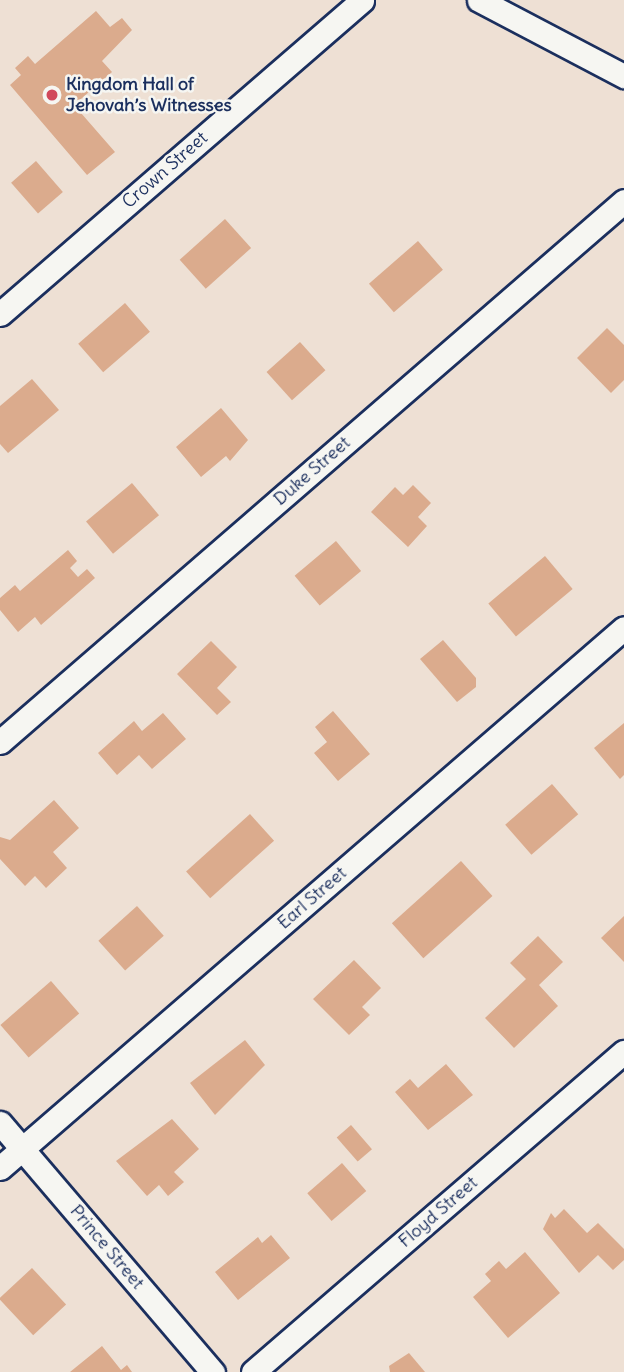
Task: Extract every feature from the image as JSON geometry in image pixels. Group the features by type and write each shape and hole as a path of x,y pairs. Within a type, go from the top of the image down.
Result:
{"street":[{"name":"Crown Street","path":"0,314 362,0"},
{"path":"479,0 624,76"},
{"name":"Duke Street","path":"0,742 624,201"},
{"name":"Earl Street","path":"0,1168 624,628"},
{"name":"Floyd Street","path":"253,1372 624,1052"},
{"name":"Prince Street","path":"0,1123 213,1372"}],"building":[{"name":"Kingdom Hall of Jehovah’s Witnesses","path":"96,11 110,27 122,18 132,30 102,61 112,72 74,105 115,152 87,175 10,85 21,75 15,68 28,56 35,64"},
{"path":"36,161 63,192 38,214 11,183"},
{"path":"225,219 251,248 206,289 180,260"},
{"path":"418,241 443,270 394,312 369,284"},
{"path":"125,303 150,332 103,372 78,344"},
{"path":"607,328 624,345 624,380 611,393 577,358"},
{"path":"300,342 325,370 292,400 267,372"},
{"path":"32,379 59,410 8,453 0,444 0,406"},
{"path":"221,408 248,440 230,461 226,456 201,477 176,447"},
{"path":"132,483 159,515 113,554 86,522"},
{"path":"413,485 431,503 418,517 427,526 408,547 371,512 395,487 403,495"},
{"path":"336,541 361,571 320,606 295,576"},
{"path":"68,550 77,561 70,568 78,577 87,569 95,578 41,625 35,617 18,632 0,610 0,598 15,585 20,591"},
{"path":"545,556 573,589 516,637 488,604"},
{"path":"443,640 476,678 476,687 457,702 420,659"},
{"path":"211,641 237,667 217,688 231,702 217,715 177,674"},
{"path":"333,711 370,754 338,781 314,753 327,742 315,727"},
{"path":"163,713 186,739 152,769 139,755 117,775 98,753 134,721 142,731"},
{"path":"624,723 624,775 620,779 594,748"},
{"path":"552,784 578,814 531,855 505,825"},
{"path":"54,800 79,828 53,852 67,868 46,888 35,876 25,886 0,859 0,837 10,840"},
{"path":"250,814 274,841 210,898 186,872"},
{"path":"461,861 492,896 423,958 392,923"},
{"path":"137,906 164,936 125,971 98,941"},
{"path":"624,916 624,962 601,938"},
{"path":"538,936 563,962 539,985 558,1006 514,1048 485,1018 526,979 510,963"},
{"path":"354,960 381,988 362,1007 370,1015 349,1035 313,999"},
{"path":"51,981 79,1013 29,1057 0,1025"},
{"path":"245,1040 265,1065 215,1115 190,1083"},
{"path":"446,1064 473,1095 428,1130 395,1092 410,1079 418,1088"},
{"path":"172,1119 199,1149 174,1172 184,1182 168,1196 159,1185 147,1196 116,1161"},
{"path":"351,1125 372,1149 358,1162 337,1137"},
{"path":"342,1163 366,1191 332,1221 307,1193"},
{"path":"564,1209 587,1233 598,1223 624,1249 624,1260 613,1270 598,1255 579,1273 543,1229 551,1213 555,1218"},
{"path":"271,1235 290,1258 238,1300 215,1272 258,1237 262,1243"},
{"path":"525,1252 560,1293 508,1338 473,1297 491,1281 485,1274 499,1261 506,1269"},
{"path":"32,1268 66,1305 33,1335 0,1300"},
{"path":"102,1346 121,1370 127,1365 132,1372 70,1372"},
{"path":"409,1353 425,1372 390,1372 389,1366"}],"place":[{"name":"Kingdom Hall of Jehovah’s Witnesses","path":"52,95"}]}
